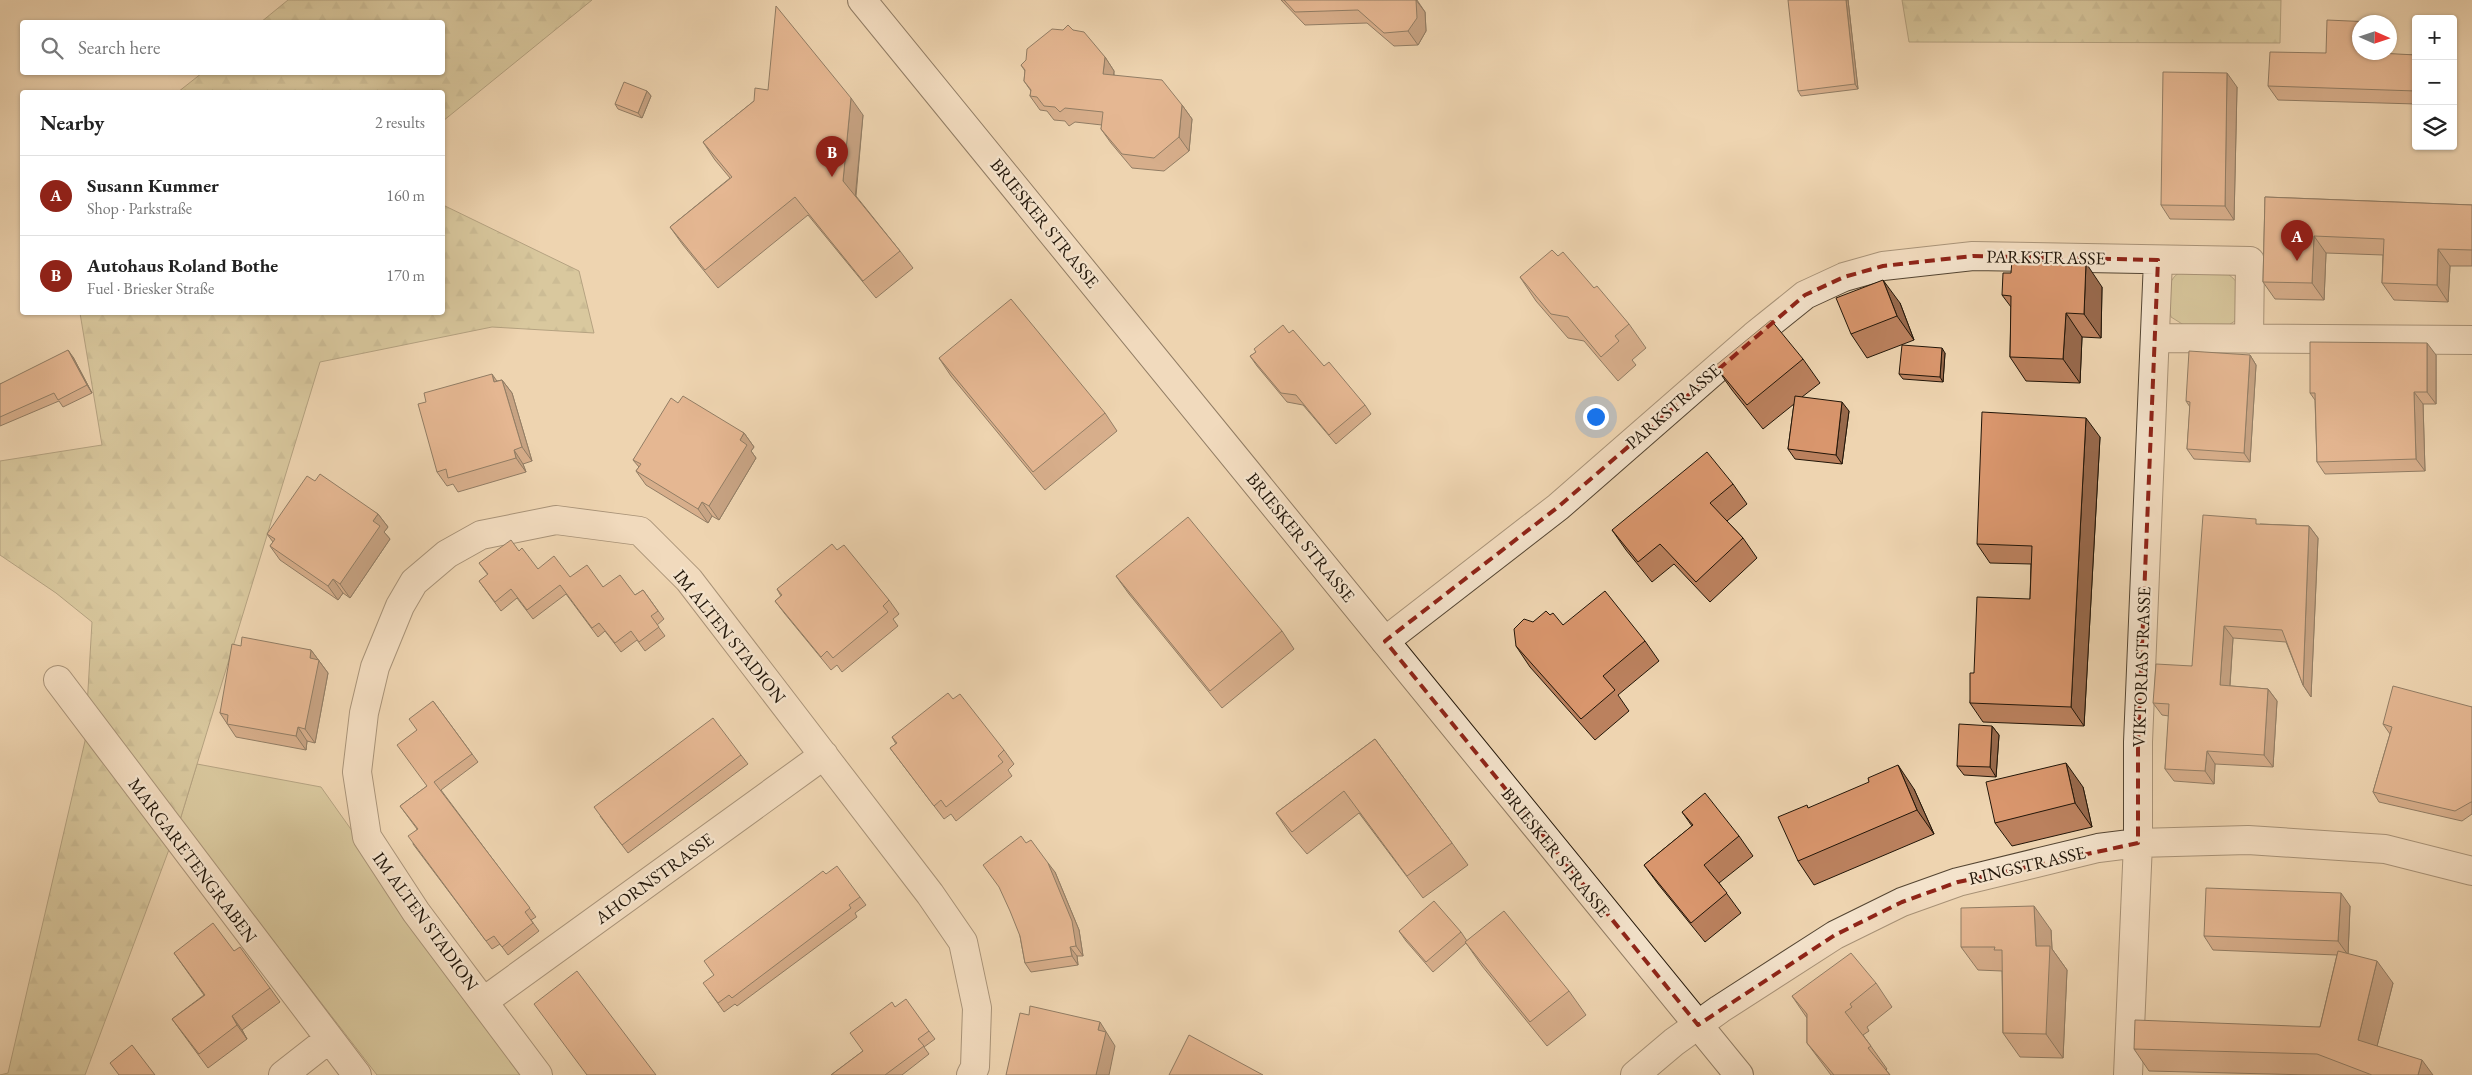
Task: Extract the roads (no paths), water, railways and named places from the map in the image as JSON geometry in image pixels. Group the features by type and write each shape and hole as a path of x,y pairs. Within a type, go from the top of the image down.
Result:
{"street":[{"name":"BRIESKER STRASSE","path":"862,0 1739,1075"},
{"name":"PARKSTRASSE","path":"1385,641 1558,507 1754,336 1805,295 1844,278 1875,269 1936,259 1973,256 2250,261 2249,339"},
{"name":"VIKTORIASTRASSE","path":"2128,1075 2138,843 2138,742 2158,260"},
{"path":"2155,338 2472,340"},
{"name":"IM ALTEN STADION","path":"538,1075 416,912 367,836 357,772 364,713 375,666 400,606 414,582 446,554 481,536 556,520 640,531 689,580 930,894 963,942 977,1008 975,1067 972,1075"},
{"name":"MARGARETENGRABEN","path":"58,680 357,1075"},
{"name":"AHORNSTRASSE","path":"484,1001 824,755"},
{"name":"RINGSTRASSE","path":"1635,1075 1698,1025 1835,935 1902,902 1966,880 2098,848 2138,843 2248,840 2385,849 2472,871"},
{"path":"283,1075 329,1039"}],"place":[{"name":"Autohaus Roland Bothe","path":"832,177"},
{"name":"Susann Kummer","path":"2297,261"}]}
